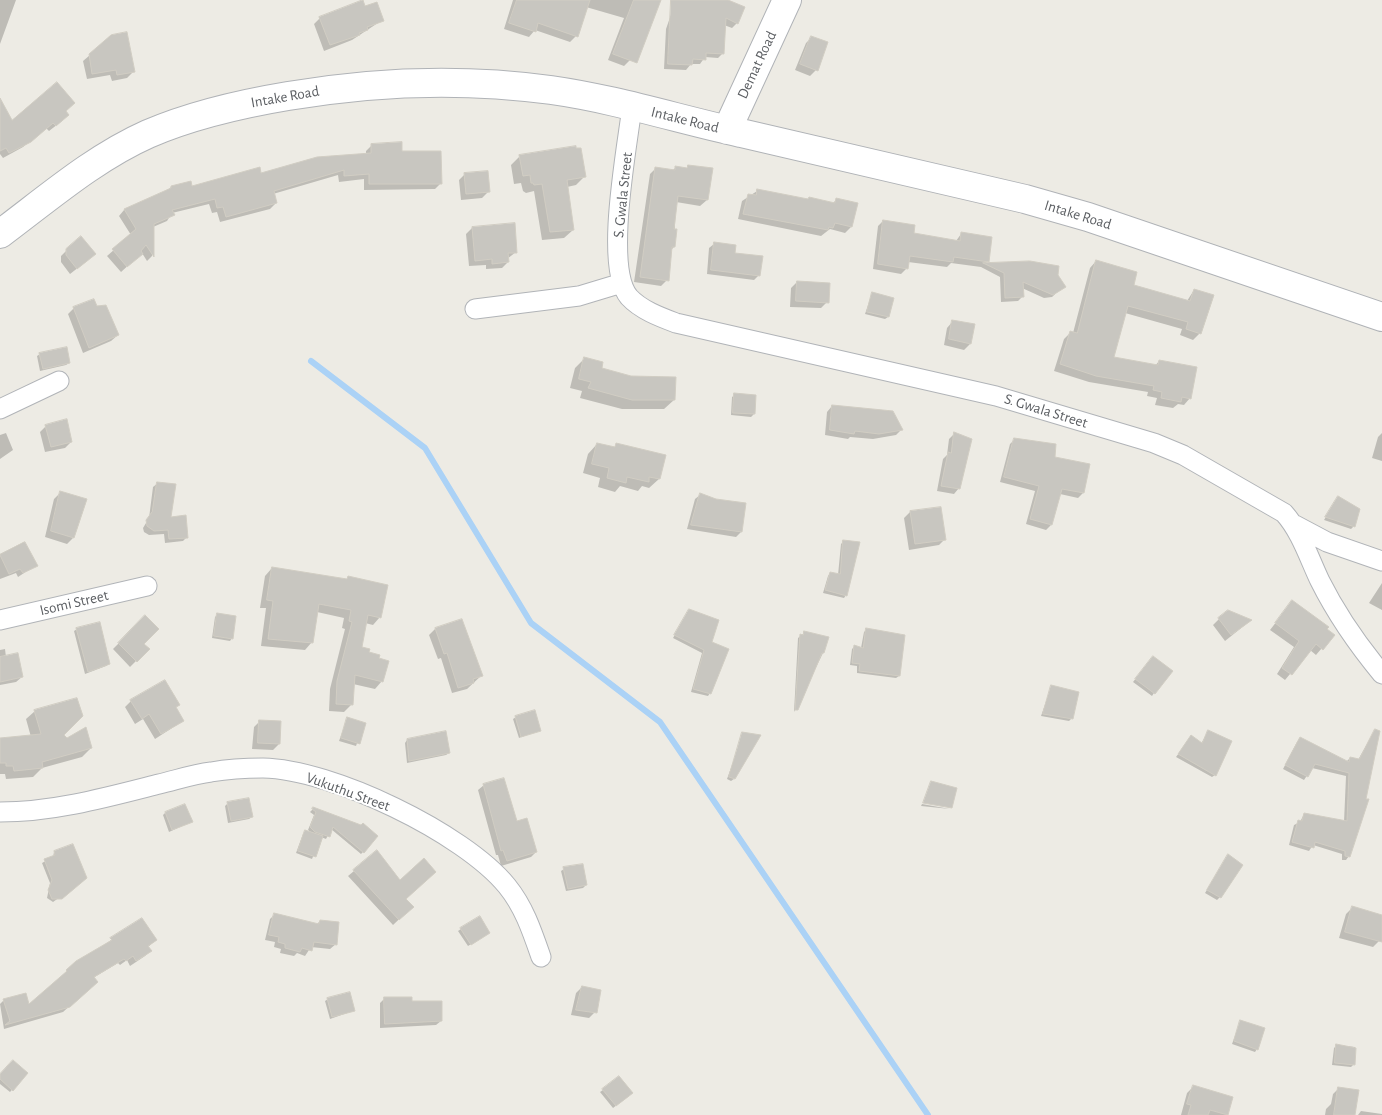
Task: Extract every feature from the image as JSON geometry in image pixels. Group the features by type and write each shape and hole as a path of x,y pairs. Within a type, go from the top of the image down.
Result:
{"street":[{"name":"Demat Road","path":"726,130 787,0"},
{"name":"Intake Road","path":"0,234 100,160 146,135 193,117 258,101 333,88 410,81 478,82 553,90 1025,199 1088,216 1382,317"},
{"name":"S. Gwala Street","path":"632,107 617,235 618,265 622,283 629,296 638,305 676,323 996,396 1154,443 1184,455 1284,513 1295,525 1320,581 1340,616 1358,646 1382,674"},
{"path":"475,309 579,296 622,283"},
{"path":"0,409 60,381"},
{"path":"1295,525 1327,542 1382,561"},
{"name":"Isomi Street","path":"0,620 147,586"},
{"name":"Vukuthu Street","path":"0,812 58,807 210,772 264,768 299,774 352,790 426,822 459,843 506,885 528,918 540,957"}],"building":[{"path":"363,0 365,6 377,2 384,21 367,27 368,30 359,33 360,35 330,45 319,17"},
{"path":"517,0 590,0 578,37 538,23 536,32 509,23"},
{"path":"634,0 661,0 637,63 613,54"},
{"path":"671,0 728,0 745,7 738,24 726,18 724,54 706,53 706,60 693,59 692,65 668,64"},
{"path":"127,32 135,72 117,75 116,70 92,74 89,54 111,35"},
{"path":"811,36 828,42 818,71 800,64"},
{"path":"57,82 75,103 66,111 69,115 56,126 53,123 31,142 9,153 6,148 0,151 0,98 12,120"},
{"path":"402,142 402,151 441,151 442,184 369,184 369,174 344,176 344,170 274,191 277,203 226,217 223,207 217,208 215,199 172,210 175,215 154,224 154,257 146,245 141,251 143,254 127,267 112,249 136,229 124,209 171,188 171,186 191,181 192,186 260,167 261,173 317,157 371,153 371,144"},
{"path":"576,146 576,148 581,148 586,177 567,180 574,230 550,232 542,184 534,185 531,183 530,175 523,176 519,155"},
{"path":"688,165 713,168 708,200 678,196 674,229 677,229 675,247 672,247 669,281 640,277 655,167 675,170 675,166 687,168"},
{"path":"488,171 490,192 466,194 464,173"},
{"path":"757,189 835,203 836,198 858,203 852,227 835,223 833,228 829,227 828,230 743,214 748,194 756,195"},
{"path":"883,220 915,225 914,233 960,241 961,232 992,237 989,262 954,257 953,262 910,256 908,269 878,264"},
{"path":"515,223 517,253 508,253 509,262 492,264 492,259 475,261 472,227"},
{"path":"81,236 96,254 77,269 66,255 66,249"},
{"path":"714,242 736,245 735,253 763,256 760,276 711,270"},
{"path":"1096,260 1137,272 1134,285 1190,301 1194,289 1214,295 1201,334 1186,329 1188,322 1128,306 1114,357 1158,365 1159,360 1197,367 1191,399 1182,397 1181,402 1161,398 1162,392 1153,390 1154,386 1096,376 1060,364 1070,331 1077,333"},
{"path":"1030,261 1059,266 1058,275 1066,287 1053,295 1023,282 1024,297 1005,298 1004,273 983,263"},
{"path":"797,281 830,283 829,303 796,301"},
{"path":"872,292 894,298 889,317 867,312"},
{"path":"94,299 97,306 106,305 119,335 89,348 73,307"},
{"path":"952,320 975,324 971,344 949,339"},
{"path":"67,347 70,363 43,369 39,353"},
{"path":"584,357 603,362 602,368 631,376 676,377 675,400 632,400 588,388 591,382 579,379"},
{"path":"734,393 756,395 755,414 733,413"},
{"path":"832,405 893,411 903,430 879,434 855,431 854,434 830,430"},
{"path":"67,419 72,442 51,447 45,425"},
{"path":"954,432 972,439 960,489 941,486 948,452 951,453"},
{"path":"1014,438 1056,444 1055,457 1090,464 1084,493 1062,489 1052,525 1030,519 1039,486 1004,477"},
{"path":"597,443 615,447 616,443 666,455 660,479 649,477 649,482 627,477 626,483 607,478 609,468 592,464"},
{"path":"157,482 176,484 171,517 186,515 188,538 169,539 168,530 154,531 147,526 146,520 152,512"},
{"path":"60,491 87,499 74,538 51,531"},
{"path":"700,493 716,499 746,503 742,532 691,525"},
{"path":"1338,496 1360,509 1355,527 1325,517"},
{"path":"941,507 946,540 915,544 910,511"},
{"path":"843,540 860,542 847,596 825,590 830,572 840,574"},
{"path":"25,542 38,566 23,573 20,569 9,574 0,555"},
{"path":"272,567 347,579 348,576 388,585 381,618 368,615 362,647 370,649 369,652 380,655 379,658 389,661 383,682 355,675 353,705 336,704 337,681 352,622 349,621 351,610 319,604 313,643 268,639 273,601 267,600"},
{"path":"1292,600 1329,627 1327,629 1335,635 1323,650 1316,644 1292,675 1282,668 1299,641 1275,623"},
{"path":"689,609 719,620 712,642 729,649 711,694 693,689 704,650 674,635"},
{"path":"1228,610 1252,620 1231,635 1218,618"},
{"path":"217,613 236,616 233,639 214,636"},
{"path":"145,615 159,629 144,644 150,649 137,662 118,643"},
{"path":"462,619 483,676 473,679 474,683 458,688 447,653 444,654 435,628"},
{"path":"100,622 110,664 88,672 76,628"},
{"path":"866,628 905,635 900,676 859,671 860,664 852,663 854,645 863,648"},
{"path":"804,631 829,637 824,653 822,653 798,710 795,710 800,634 803,635"},
{"path":"18,653 23,677 0,682 0,657"},
{"path":"1153,656 1173,671 1155,694 1135,679"},
{"path":"165,680 180,705 176,707 184,721 161,734 149,714 142,719 130,700"},
{"path":"1051,685 1079,692 1073,719 1043,714"},
{"path":"77,698 83,716 64,735 67,738 86,727 92,748 42,762 43,768 14,771 13,766 6,766 6,763 0,763 0,738 41,734 34,710"},
{"path":"535,710 541,731 521,737 515,716"},
{"path":"347,717 366,723 360,744 341,738"},
{"path":"259,720 281,721 280,744 258,743"},
{"path":"1375,729 1380,731 1366,799 1369,799 1350,857 1345,856 1345,851 1315,842 1314,848 1292,842 1298,820 1302,821 1304,813 1347,821 1349,773 1315,764 1308,777 1285,765 1300,737 1349,762 1350,757 1359,759"},
{"path":"1208,730 1232,741 1216,776 1178,754 1191,735 1202,743"},
{"path":"446,731 450,753 409,761 407,739"},
{"path":"742,732 761,735 735,779 729,777"},
{"path":"504,778 517,821 527,818 537,852 507,861 503,850 501,851 483,784"},
{"path":"931,781 957,788 952,808 923,803"},
{"path":"249,798 253,817 231,821 227,802"},
{"path":"185,804 193,822 172,830 165,812"},
{"path":"313,807 361,825 363,823 378,836 364,853 333,827 330,837 315,832 310,827 316,812 312,809"},
{"path":"305,830 323,836 316,857 298,851"},
{"path":"73,844 87,878 62,899 52,899 48,890 52,880 44,859 55,855 54,851"},
{"path":"377,850 400,880 424,858 436,872 406,899 414,907 399,920 353,870"},
{"path":"1228,854 1243,865 1221,898 1207,890"},
{"path":"583,864 587,885 568,889 563,867"},
{"path":"1352,906 1382,915 1382,942 1345,932"},
{"path":"274,913 319,924 320,920 339,922 337,945 314,942 312,951 302,948 300,952 285,948 285,944 278,942 279,937 269,935"},
{"path":"480,916 490,933 471,945 460,928"},
{"path":"142,918 157,940 148,946 152,951 136,961 133,956 126,961 124,959 94,977 98,982 70,1007 5,1025 10,1021 3,999 26,993 29,1004 76,961 112,940 110,938"},
{"path":"582,986 601,990 597,1013 576,1010"},
{"path":"350,992 355,1011 332,1017 327,998"},
{"path":"384,997 412,997 412,1001 442,1001 442,1021 385,1024"},
{"path":"1240,1020 1265,1028 1258,1050 1234,1041"},
{"path":"1336,1044 1356,1048 1355,1065 1335,1063"},
{"path":"13,1060 28,1073 13,1091 0,1079 0,1074"},
{"path":"619,1076 633,1093 616,1106 602,1089"},
{"path":"1193,1085 1233,1097 1228,1115 1210,1110 1208,1115 1188,1115 1191,1105 1187,1104"},
{"path":"1338,1087 1359,1090 1355,1115 1334,1115"}],"waterway":[{"path":"311,361 425,448 531,623 660,722 928,1115"}]}
